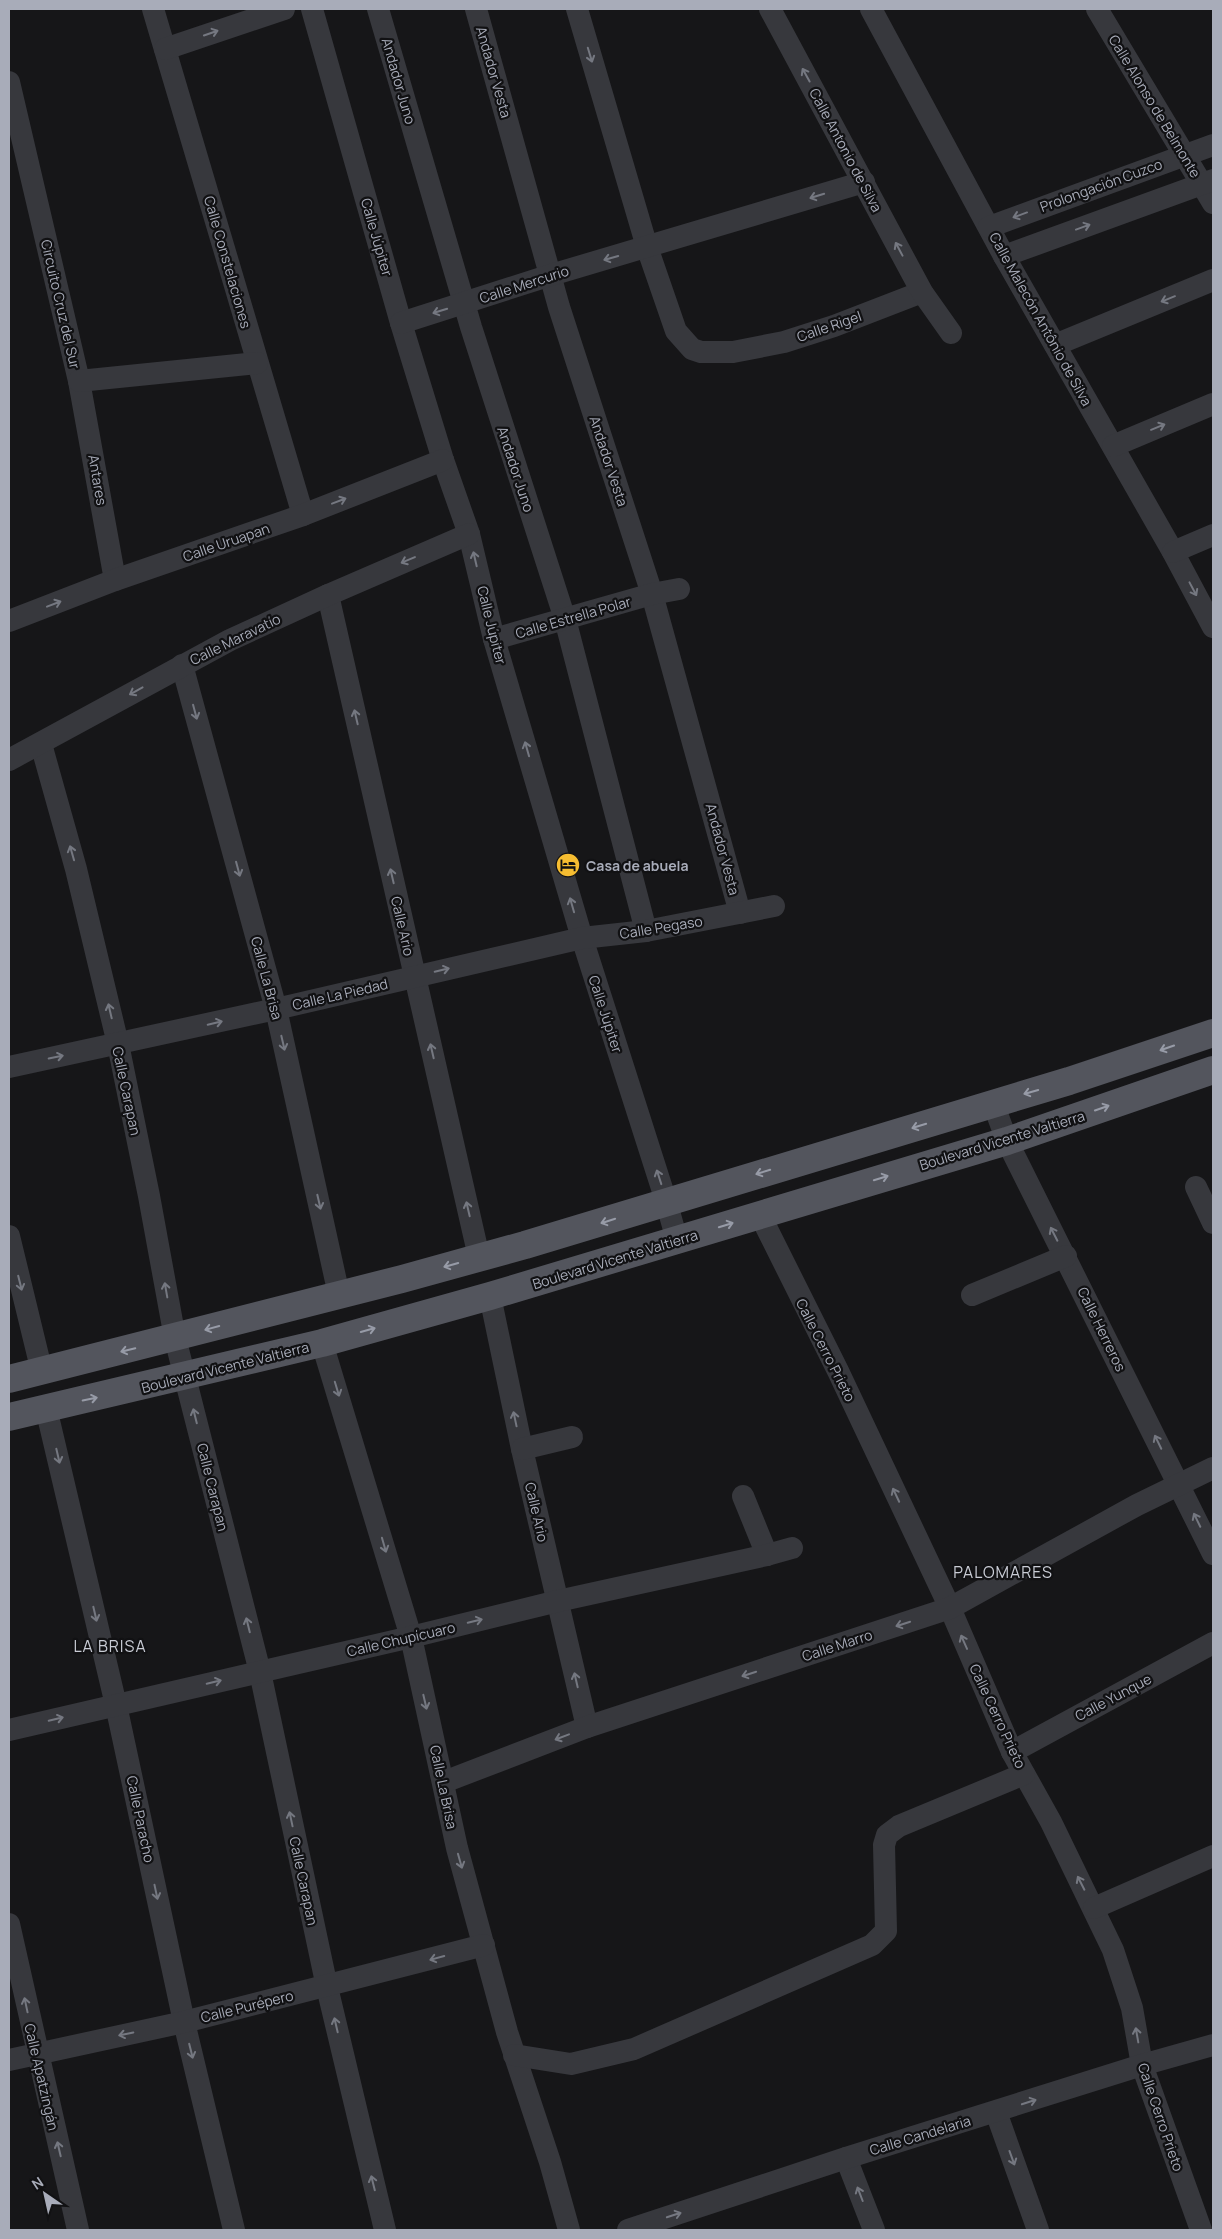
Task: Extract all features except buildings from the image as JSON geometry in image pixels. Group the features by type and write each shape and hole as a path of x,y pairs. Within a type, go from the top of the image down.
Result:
{"main road":[{"path":"9,1380 339,1295 592,1226 666,1201 1069,1081 1213,1032"},
{"name":"Boulevard Vicente Valtierra","path":"9,1418 322,1343 490,1296 1007,1141 1213,1070"}],"street":[{"name":"Calle Constelaciones","path":"153,9 303,515"},
{"path":"165,49 284,9"},
{"name":"Calle Júpiter","path":"312,9 401,323 443,460 470,534 494,639 582,938 677,1240"},
{"name":"Andador Juno","path":"378,9 464,304 565,619 646,931"},
{"name":"Andador Vesta","path":"476,9 559,307 652,594 740,913"},
{"path":"577,9 647,247"},
{"name":"Calle Antonio de Silva","path":"770,9 922,292 951,334"},
{"name":"Calle Malecón Antônio de Silva","path":"871,9 1004,256 1173,552 1213,627"},
{"name":"Calle Alonso de Belmonte","path":"1097,9 1184,154 1208,182 1213,204"},
{"name":"Circuito Cruz del Sur","path":"9,82 79,381 257,364"},
{"name":"Prolongación Cuzco","path":"989,226 1213,144"},
{"name":"Calle Mercurio","path":"401,323 551,275 864,182"},
{"path":"1004,256 1208,182"},
{"name":"Calle Rigel","path":"647,247 676,331 692,348 701,352 734,352 784,342 834,326 922,292"},
{"path":"1055,345 1213,280"},
{"name":"Antares","path":"79,381 115,580"},
{"path":"1113,446 1213,404"},
{"name":"Calle Uruapan","path":"9,621 115,580 303,515 443,460"},
{"name":"Calle Maravatío","path":"9,760 182,665 328,595 470,534"},
{"path":"1173,552 1213,535"},
{"name":"Calle Estrella Polar","path":"494,639 652,594 678,589"},
{"name":"Calle Ario","path":"328,595 479,1257"},
{"name":"Calle La Brisa","path":"182,665 276,1009 339,1295"},
{"name":"Calle Carapan","path":"41,744 76,869 118,1044 149,1196 175,1338 260,1672 326,1987 385,2230"},
{"name":"Calle Pegaso","path":"582,938 646,931 774,906"},
{"name":"Calle La Piedad","path":"9,1067 276,1009 582,938"},
{"name":"Calle Herreros","path":"993,1103 1007,1141 1213,1554"},
{"path":"1196,1187 1213,1220"},
{"name":"Calle Cerro Prieto","path":"760,1215 838,1372 950,1608 1012,1752 1094,1908 1113,1950 1132,2008 1142,2065 1201,2230"},
{"path":"9,1236 42,1372"},
{"path":"972,1295 1066,1256"},
{"name":"Calle Ario","path":"490,1296 522,1449 587,1727"},
{"name":"Calle La Brisa","path":"322,1343 411,1637 457,1848 514,2055 550,2162 569,2230"},
{"name":"Calle Paracho","path":"46,1408 116,1705 184,2022 234,2230"},
{"path":"522,1449 572,1437"},
{"name":"Calle Marro","path":"444,1782 587,1727 950,1608 1137,1505 1180,1486 1213,1468"},
{"path":"743,1496 767,1555"},
{"name":"Calle Chupícuaro","path":"9,1730 792,1548"},
{"name":"Calle Yunque","path":"1012,1752 1213,1643"},
{"path":"514,2055 571,2064 634,2050 872,1945 886,1931 884,1845 887,1835 899,1826 1024,1774"},
{"path":"1094,1908 1213,1856"},
{"name":"Calle Apatzingán","path":"9,1924 36,2053 78,2230"},
{"name":"Calle Purépero","path":"9,2060 184,2022 484,1945"},
{"name":"Calle Candelaria","path":"628,2230 846,2158 1142,2065 1213,2045"},
{"path":"996,2112 1038,2230"},
{"path":"846,2158 874,2230"}],"place":[{"name":"Casa de abuela","path":"568,865"}],"district":[{"name":"PALOMARES","path":"1003,1572"},
{"name":"LA BRISA","path":"110,1646"}]}
